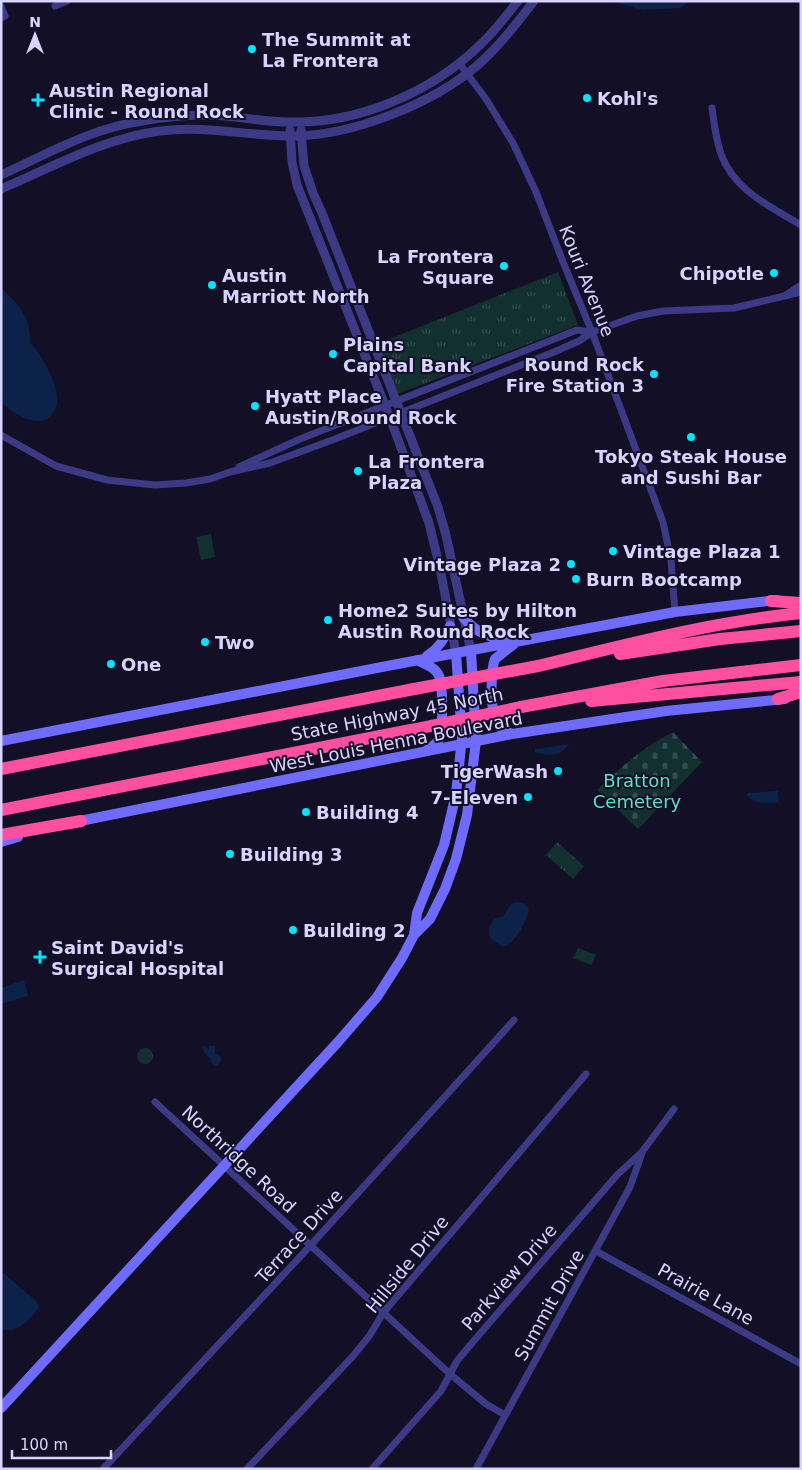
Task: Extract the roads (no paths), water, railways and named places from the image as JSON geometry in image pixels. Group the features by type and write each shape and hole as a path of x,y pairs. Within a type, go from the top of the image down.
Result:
{"highway":[{"path":"771,601 801,603"},
{"path":"538,666 662,636 725,624 801,613"},
{"name":"State Highway 45 North","path":"1,769 538,666 720,639 801,631"},
{"name":"State Highway 45 North","path":"1,810 522,707 664,681 801,666"},
{"path":"522,707 801,682"},
{"path":"778,699 801,692"},
{"path":"1,835 81,821"}],"main road":[{"path":"1,741 676,612 801,598"},
{"path":"463,617 479,633 517,642"},
{"path":"417,660 436,650 450,626"},
{"path":"512,734 500,728 495,719 492,670 495,659 517,642"},
{"path":"1,1408 224,1167 372,1002 388,980 414,934 430,920 445,889 459,849 467,815 476,741 470,650"},
{"path":"414,934 417,913 444,846 456,794 462,738 456,653"},
{"path":"417,660 432,668 440,676 443,727 437,743 425,751"},
{"name":"West Louis Henna Boulevard","path":"1,842 81,821 512,734 666,711 801,697"},
{"path":"444,846 459,849"}],"street":[{"path":"55,6 67,1"},
{"path":"1,175 102,130 140,121 177,116 211,116 300,122 326,120 377,108 422,88 459,64 492,33 518,1"},
{"path":"1,189 83,152 133,136 160,131 200,129 302,136 329,133 381,118 428,98 478,65 496,48 534,1"},
{"path":"1,6 3,17"},
{"name":"Kouri Avenue","path":"459,64 486,99 513,143 536,192 592,332 663,522 671,560 676,612"},
{"path":"712,108 715,134 720,153 737,181 754,196 801,224"},
{"path":"290,122 292,162 297,186 390,418 431,529 456,653"},
{"path":"300,122 304,166 310,186 442,519 470,650"},
{"path":"786,295 801,285"},
{"path":"230,472 270,463 390,418 554,352 579,341 592,332 619,321 663,311 734,308 801,292"},
{"path":"1,435 56,466 107,480 127,483 163,484 210,479 230,472 300,439 577,330 592,332"},
{"name":"Terrace Drive","path":"103,1469 310,1246 514,1020"},
{"name":"Hillside Drive","path":"247,1469 353,1356 383,1313 586,1074"},
{"name":"Northridge Road","path":"155,1102 450,1374 486,1404 505,1415"},
{"name":"Parkview Drive","path":"372,1469 441,1391 457,1361 472,1343 610,1182 642,1152 674,1109"},
{"name":"Summit Drive","path":"476,1469 630,1187 642,1152"},
{"name":"Prairie Lane","path":"596,1251 801,1364"}],"water":[{"path":"611,1 691,1 680,8 643,10"},
{"path":"1,288 23,312 29,326 30,343 50,372 56,390 57,405 55,409 46,419 40,421 33,421 18,415 1,402"},
{"path":"569,744 559,753 544,755 535,752 535,749"},
{"path":"778,791 779,802 775,803 758,802 747,796 748,793"},
{"path":"516,902 527,906 529,909 528,914 516,937 503,947 490,938 490,927 496,918 503,917 511,904"},
{"path":"24,980 28,996 1,1004 1,988"},
{"path":"203,1046 209,1049 209,1046 215,1046 215,1054 222,1059 219,1064 215,1066 212,1064 211,1059 204,1053"},
{"path":"1,1271 35,1300 39,1307 28,1321 13,1330 1,1329"}],"place":[{"name":"The Summit at La Frontera","path":"252,49"},
{"name":"Kohl's","path":"587,98"},
{"name":"Austin Regional Clinic - Round Rock","path":"38,100"},
{"name":"La Frontera Square","path":"504,266"},
{"name":"Chipotle","path":"774,273"},
{"name":"Austin Marriott North","path":"212,285"},
{"name":"Plains Capital Bank","path":"333,354"},
{"name":"Round Rock Fire Station 3","path":"654,374"},
{"name":"Hyatt Place Austin/Round Rock","path":"255,406"},
{"name":"Tokyo Steak House and Sushi Bar","path":"691,437"},
{"name":"La Frontera Plaza","path":"358,471"},
{"name":"Vintage Plaza 1","path":"613,551"},
{"name":"Vintage Plaza 2","path":"571,564"},
{"name":"Burn Bootcamp","path":"576,579"},
{"name":"Home2 Suites by Hilton Austin Round Rock","path":"328,620"},
{"name":"Two","path":"205,642"},
{"name":"One","path":"111,664"},
{"name":"TigerWash","path":"558,771"},
{"name":"7-Eleven","path":"528,797"},
{"name":"Building 4","path":"306,812"},
{"name":"Building 3","path":"230,854"},
{"name":"Building 2","path":"293,930"},
{"name":"Saint David's Surgical Hospital","path":"40,957"}],"park label":[{"name":"Bratton Cemetery","path":"637,790"}]}
